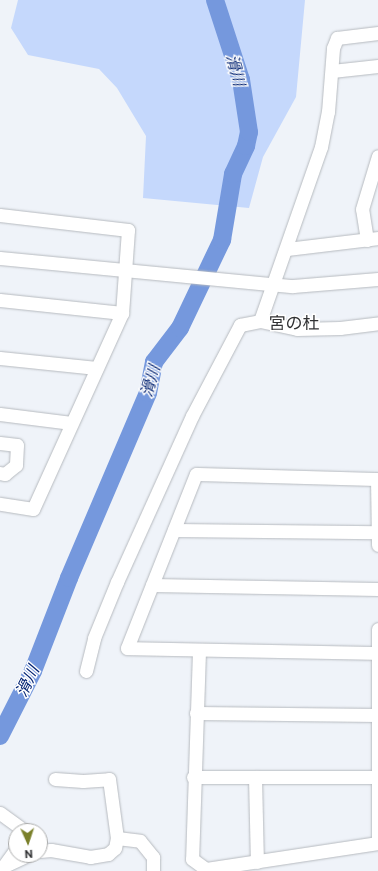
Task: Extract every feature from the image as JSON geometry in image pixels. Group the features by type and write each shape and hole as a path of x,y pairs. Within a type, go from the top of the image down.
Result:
{"street":[{"path":"260,321 287,249 321,147 328,112 333,48 337,38 378,33"},
{"path":"332,72 378,66"},
{"path":"287,249 372,239 362,209 375,177 378,156"},
{"path":"0,215 128,230 122,313 71,422 34,508 0,504"},
{"path":"0,258 273,285 293,286 378,279"},
{"path":"0,300 122,313"},
{"path":"86,672 94,638 117,582 192,416 240,325 260,321 297,329 340,328 378,323"},
{"path":"0,358 96,368"},
{"path":"0,414 71,422"},
{"path":"0,443 17,445 16,465 5,474 0,473"},
{"path":"378,545 378,479 196,474 127,648 198,651 378,652"},
{"path":"174,530 378,532"},
{"path":"152,586 378,589"},
{"path":"198,651 193,777 192,859 206,869 378,843 378,629"},
{"path":"196,713 377,715"},
{"path":"193,777 377,777"},
{"path":"256,777 257,862"},
{"path":"48,850 90,857 108,854 115,848 117,838 108,780 83,782 56,779"},
{"path":"0,813 15,823"},
{"path":"117,838 140,841 153,857 153,871"},
{"path":"2,868 8,860"},
{"path":"2,868 12,863"}],"shaded area":[{"path":"18,0 305,0 296,97 263,157 249,208 143,198 146,136 117,88 99,69 28,55 11,28"}],"waterway":[{"name":"滑川","path":"0,736 33,671 69,578 148,393 154,362 180,328 222,240 233,174 246,146 249,132 241,80 215,0"}],"district":[{"name":"宮の杜","path":"294,323"}]}
